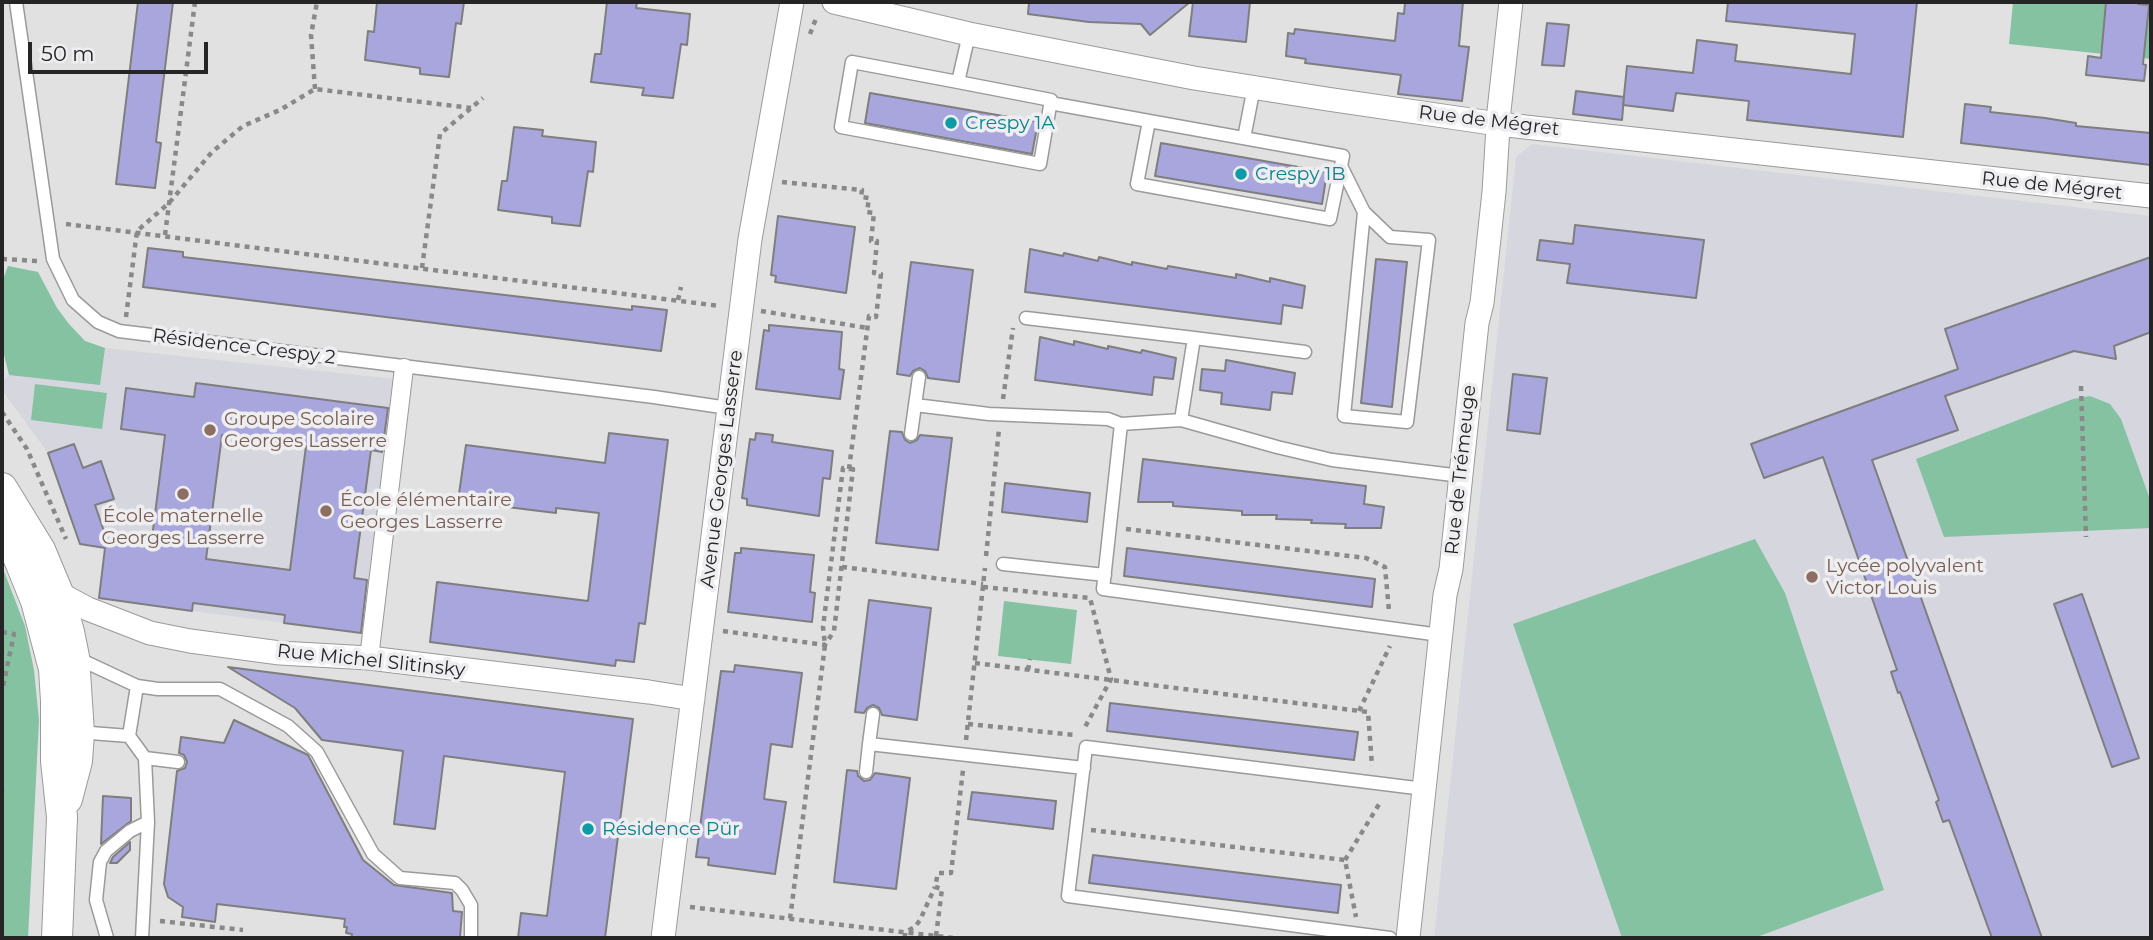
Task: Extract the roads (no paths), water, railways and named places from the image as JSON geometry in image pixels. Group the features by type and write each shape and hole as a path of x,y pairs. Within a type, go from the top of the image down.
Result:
{"street":[{"name":"Avenue Georges Lasserre","path":"663,938 728,408 731,307 760,180 793,2"},
{"name":"Rue de Mégret","path":"834,2 969,34 1194,78 1498,124 2151,196"},
{"name":"Rue de Trémeuge","path":"1408,938 1440,635 1451,569 1477,323 1482,303 1511,2"},
{"path":"369,658 404,368"},
{"path":"2,488 40,550 58,593 74,657 79,733 77,761 62,817"},
{"path":"2,526 36,601 51,655 56,701 56,761 62,817 57,938"},
{"name":"Rue Michel Slitinsky","path":"58,593 88,609 150,633 190,641 280,653 369,658 694,699"}],"lane":[{"name":"Résidence Crespy 2","path":"16,2 53,259 73,300 98,322 124,331 728,408"},
{"path":"958,82 969,34"},
{"path":"852,62 958,82 1051,100 1040,164 841,127 852,62"},
{"path":"1244,138 1254,87"},
{"path":"1050,103 1343,156 1330,219 1137,184 1149,121"},
{"path":"1341,166 1364,212 1390,237 1429,240 1407,422 1344,416 1364,212"},
{"path":"1026,318 1305,352"},
{"path":"1181,420 1194,338"},
{"path":"911,434 919,377"},
{"path":"915,405 1000,414 1108,419 1121,424 1181,420 1332,460 1461,476"},
{"path":"1121,424 1103,589 1440,635"},
{"path":"1003,564 1105,575"},
{"path":"74,657 136,686 220,690 288,726 317,752 373,854 400,878 454,883 462,890 471,905 471,938"},
{"path":"136,686 130,736 145,758 148,822 142,937"},
{"path":"56,701 68,723 79,733 130,736"},
{"path":"866,772 873,714"},
{"path":"869,744 1084,768"},
{"path":"1390,938 1068,896 1086,747 1424,789"},
{"path":"145,758 178,762"},
{"path":"107,938 96,900 100,862 106,851 130,831 148,822"}],"place":[{"name":"Crespy 1A","path":"951,123"},
{"name":"Crespy 1B","path":"1241,174"},
{"name":"Groupe Scolaire Georges Lasserre","path":"210,430"},
{"name":"École maternelle Georges Lasserre","path":"183,494"},
{"name":"École élémentaire Georges Lasserre","path":"326,511"},
{"name":"Lycée polyvalent Victor Louis","path":"1812,577"},
{"name":"Résidence Pür","path":"588,829"}]}
